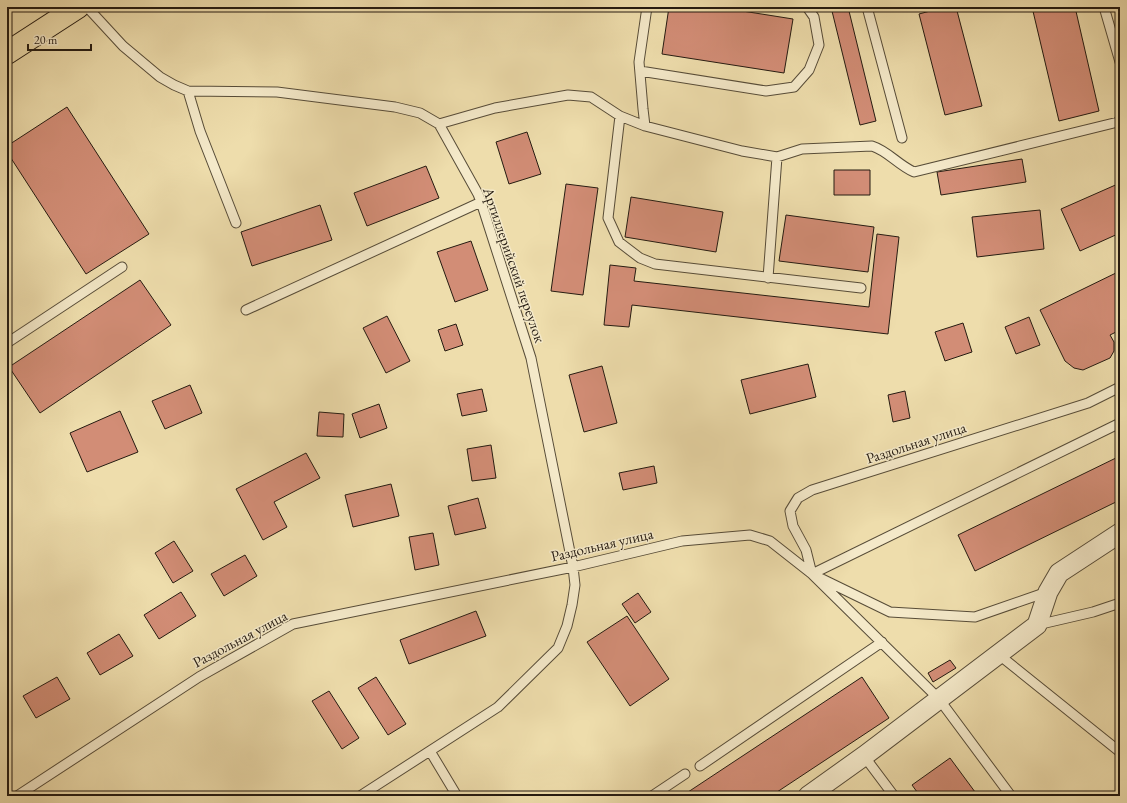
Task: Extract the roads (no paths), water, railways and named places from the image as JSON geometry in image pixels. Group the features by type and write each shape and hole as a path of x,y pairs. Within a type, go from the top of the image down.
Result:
{"main road":[{"path":"7,53 78,7"}],"street":[{"path":"808,796 864,756 1037,625 1048,592 1059,573 1120,533"}],"lane":[{"path":"87,7 123,46 160,78 188,91 277,92 395,107 420,113 439,124 495,108 568,95 591,97 620,116 645,126 742,150 777,157 802,149 872,146 881,149 905,168 914,172 1118,122 1120,119"},
{"path":"645,126 639,62 647,7"},
{"path":"640,70 766,91 794,87 809,70 819,46 814,17 807,7"},
{"path":"867,7 902,138"},
{"path":"1104,7 1120,62"},
{"path":"188,91 200,131 236,222"},
{"path":"620,116 608,218 619,242 640,258 655,264 861,288"},
{"name":"Артиллерийский переулок","path":"360,796 498,707 558,648 567,626 575,585 573,567 531,358 478,194 439,124"},
{"path":"768,278 777,157"},
{"path":"246,310 481,202"},
{"path":"7,343 122,267"},
{"name":"Раздольная улица","path":"812,574 806,550 793,526 790,511 798,498 812,490 1088,403 1120,387"},
{"path":"812,574 1120,423"},
{"name":"Раздольная улица","path":"17,796 199,677 294,624 573,567 682,541 750,536 770,541 812,574"},
{"path":"812,574 890,612 975,617 1048,592"},
{"path":"812,574 940,699 1011,796"},
{"path":"1037,625 1093,612 1120,603"},
{"path":"700,766 882,642"},
{"path":"998,654 1120,752"},
{"path":"430,751 457,796"},
{"path":"864,756 894,796"},
{"path":"652,796 685,774"}]}
